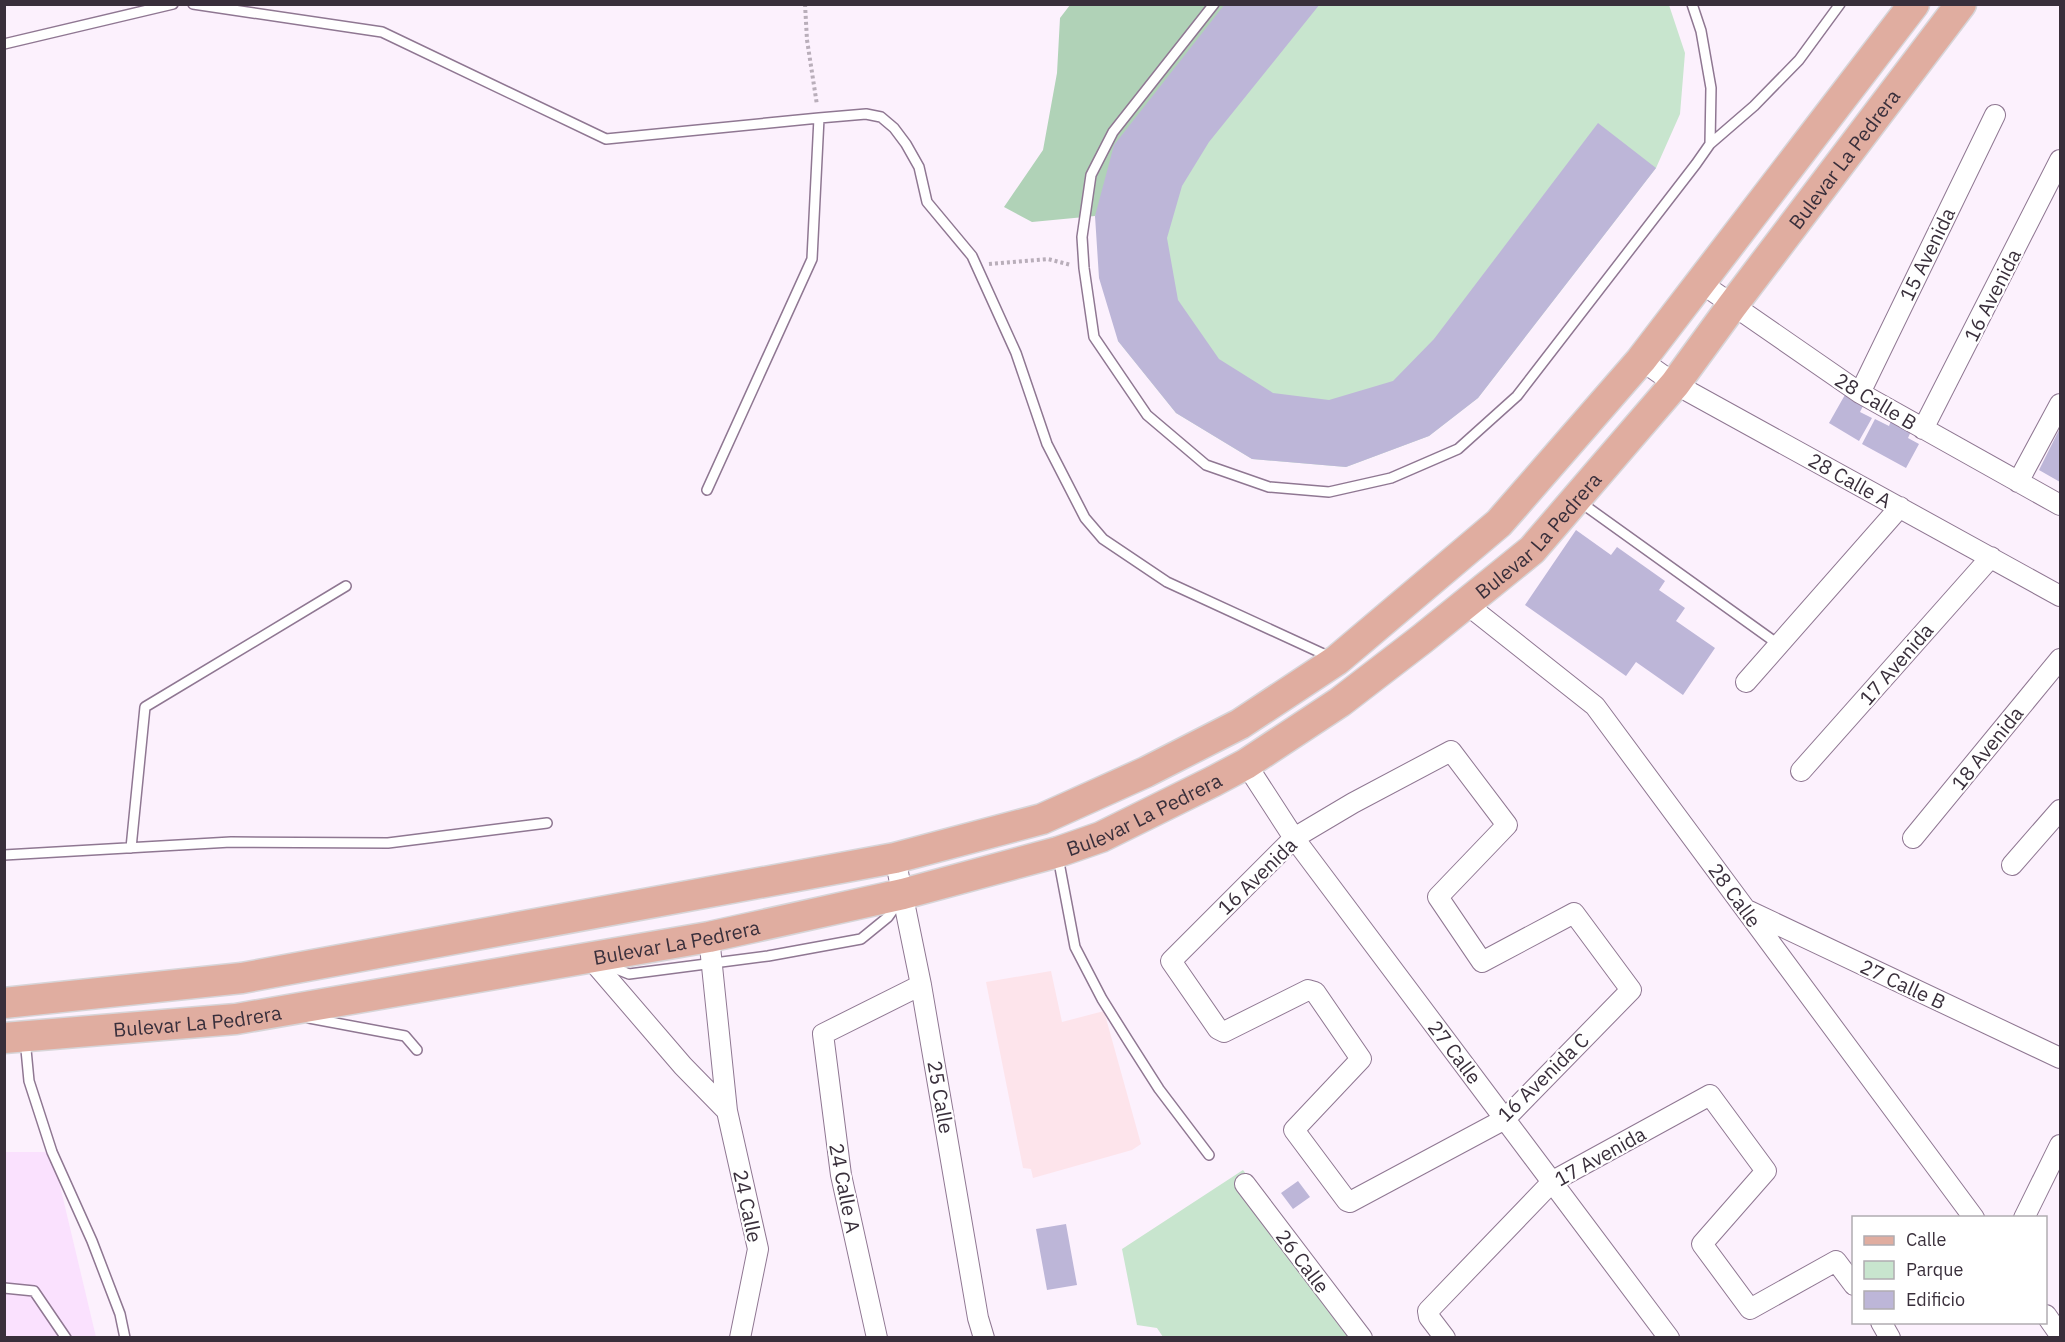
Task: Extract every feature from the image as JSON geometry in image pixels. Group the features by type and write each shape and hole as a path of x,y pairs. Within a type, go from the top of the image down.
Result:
{"main road":[{"name":"Bulevar La Pedrera","path":"4,1002 242,978 895,858 1042,819 1146,772 1240,724 1337,660 1499,523 1641,360 1914,4"},
{"name":"Bulevar La Pedrera","path":"14,1037 236,1019 591,959 711,951 903,894 1058,852 1101,837 1246,764 1340,702 1532,550 1675,384 1961,4"}],"street":[{"name":"15 Avenida","path":"1860,393 1995,115"},
{"name":"16 Avenida","path":"1923,429 2061,160"},
{"name":"28 Calle B","path":"1701,283 1860,393 2061,505"},
{"name":"28 Calle A","path":"1641,360 1675,384 2061,596"},
{"path":"2018,482 2061,404"},
{"path":"1746,682 1900,507"},
{"name":"17 Avenida","path":"1801,771 1991,557"},
{"name":"28 Calle","path":"1465,603 1595,706 1973,1216"},
{"name":"18 Avenida","path":"1913,838 2061,659"},
{"name":"16 Avenida","path":"1350,1202 1344,1199 1294,1130 1361,1059 1312,990 1224,1032 1218,1029 1171,964 1173,959 1294,838 1353,803 1451,751 1507,825 1438,897 1482,962 1574,913 1631,990"},
{"name":"27 Calle","path":"1246,764 1294,838 1669,1338"},
{"path":"2012,865 2061,810"},
{"name":"25 Calle","path":"895,858 921,985 978,1318 984,1338"},
{"name":"27 Calle B","path":"1746,910 2061,1058"},
{"name":"24 Calle","path":"711,951 727,1111 758,1249 740,1338"},
{"path":"591,959 683,1066 727,1111"},
{"name":"24 Calle A","path":"877,1338 840,1175 823,1037 825,1032 921,985"},
{"name":"16 Avenida C","path":"1350,1202 1505,1119 1631,990"},
{"name":"17 Avenida","path":"1445,1338 1429,1317 1428,1311 1552,1181 1710,1095 1766,1172 1702,1244 1750,1309 1836,1261 1852,1282"},
{"path":"2025,1216 2061,1145"},
{"name":"26 Calle","path":"1245,1184 1362,1338"},
{"path":"2047,1316 2061,1335"}],"lane":[{"path":"4,44 173,4"},
{"path":"193,4 382,32 606,139 866,114 881,117 894,128 919,167 927,202 972,256 1016,353 1047,444 1085,518 1103,539 1167,582 1337,660"},
{"path":"1214,4 1113,132 1091,175 1082,237 1094,337 1147,415 1206,465 1269,487 1329,492 1391,478 1458,449 1517,396 1710,144 1754,106 1799,60 1840,4"},
{"path":"1692,4 1701,31 1711,88 1710,144"},
{"path":"707,490 812,259 819,118"},
{"path":"1576,498 1592,512 1779,644"},
{"path":"131,848 145,707 346,586"},
{"path":"4,855 231,842 388,843 547,823"},
{"path":"1058,852 1075,947 1102,999 1159,1089 1209,1155"},
{"path":"280,1012 405,1036 417,1050"},
{"path":"14,1037 52,1152 92,1241 120,1314 126,1338"},
{"path":"4,1288 34,1291 66,1338"}],"path":[{"path":"805,4 807,40 819,118"},
{"path":"976,266 1048,259 1084,268"}],"shaded area":[{"path":"1051,971 1062,1022 1104,1011 1141,1144 1132,1150 1033,1178 1031,1169 1023,1168 986,982"},
{"path":"4,1152 52,1152 96,1337 5,1337"}],"green space":[{"path":"1070,5 1225,5 1095,216 1032,222 1004,207 1043,150 1057,73 1060,18"},
{"path":"1225,5 1669,5 1685,53 1680,114 1656,168 1478,398 1429,436 1346,467 1252,459 1176,413 1118,341"},
{"path":"1243,1170 1371,1337 1163,1337 1157,1328 1137,1325 1122,1249"}],"building":[{"path":"1225,4 1320,4 1209,142 1182,186 1167,238 1178,300 1219,359 1273,393 1329,400 1393,381 1434,339 1598,123 1656,168 1478,398 1429,436 1346,467 1252,459 1176,413 1118,341 1099,278 1095,216 1114,145"},
{"path":"1846,393 1864,404 1860,412 1872,418 1859,441 1829,423"},
{"path":"1892,418 1912,429 1908,438 1919,444 1906,468 1862,444 1875,419 1889,426"},
{"path":"2060,428 2060,482 2039,470"},
{"path":"1576,530 1611,555 1617,547 1665,581 1659,590 1685,608 1676,621 1715,648 1683,695 1636,662 1626,676 1525,605"},
{"path":"1298,1181 1310,1197 1293,1209 1281,1193"},
{"path":"1066,1224 1077,1285 1047,1290 1036,1229"}]}
